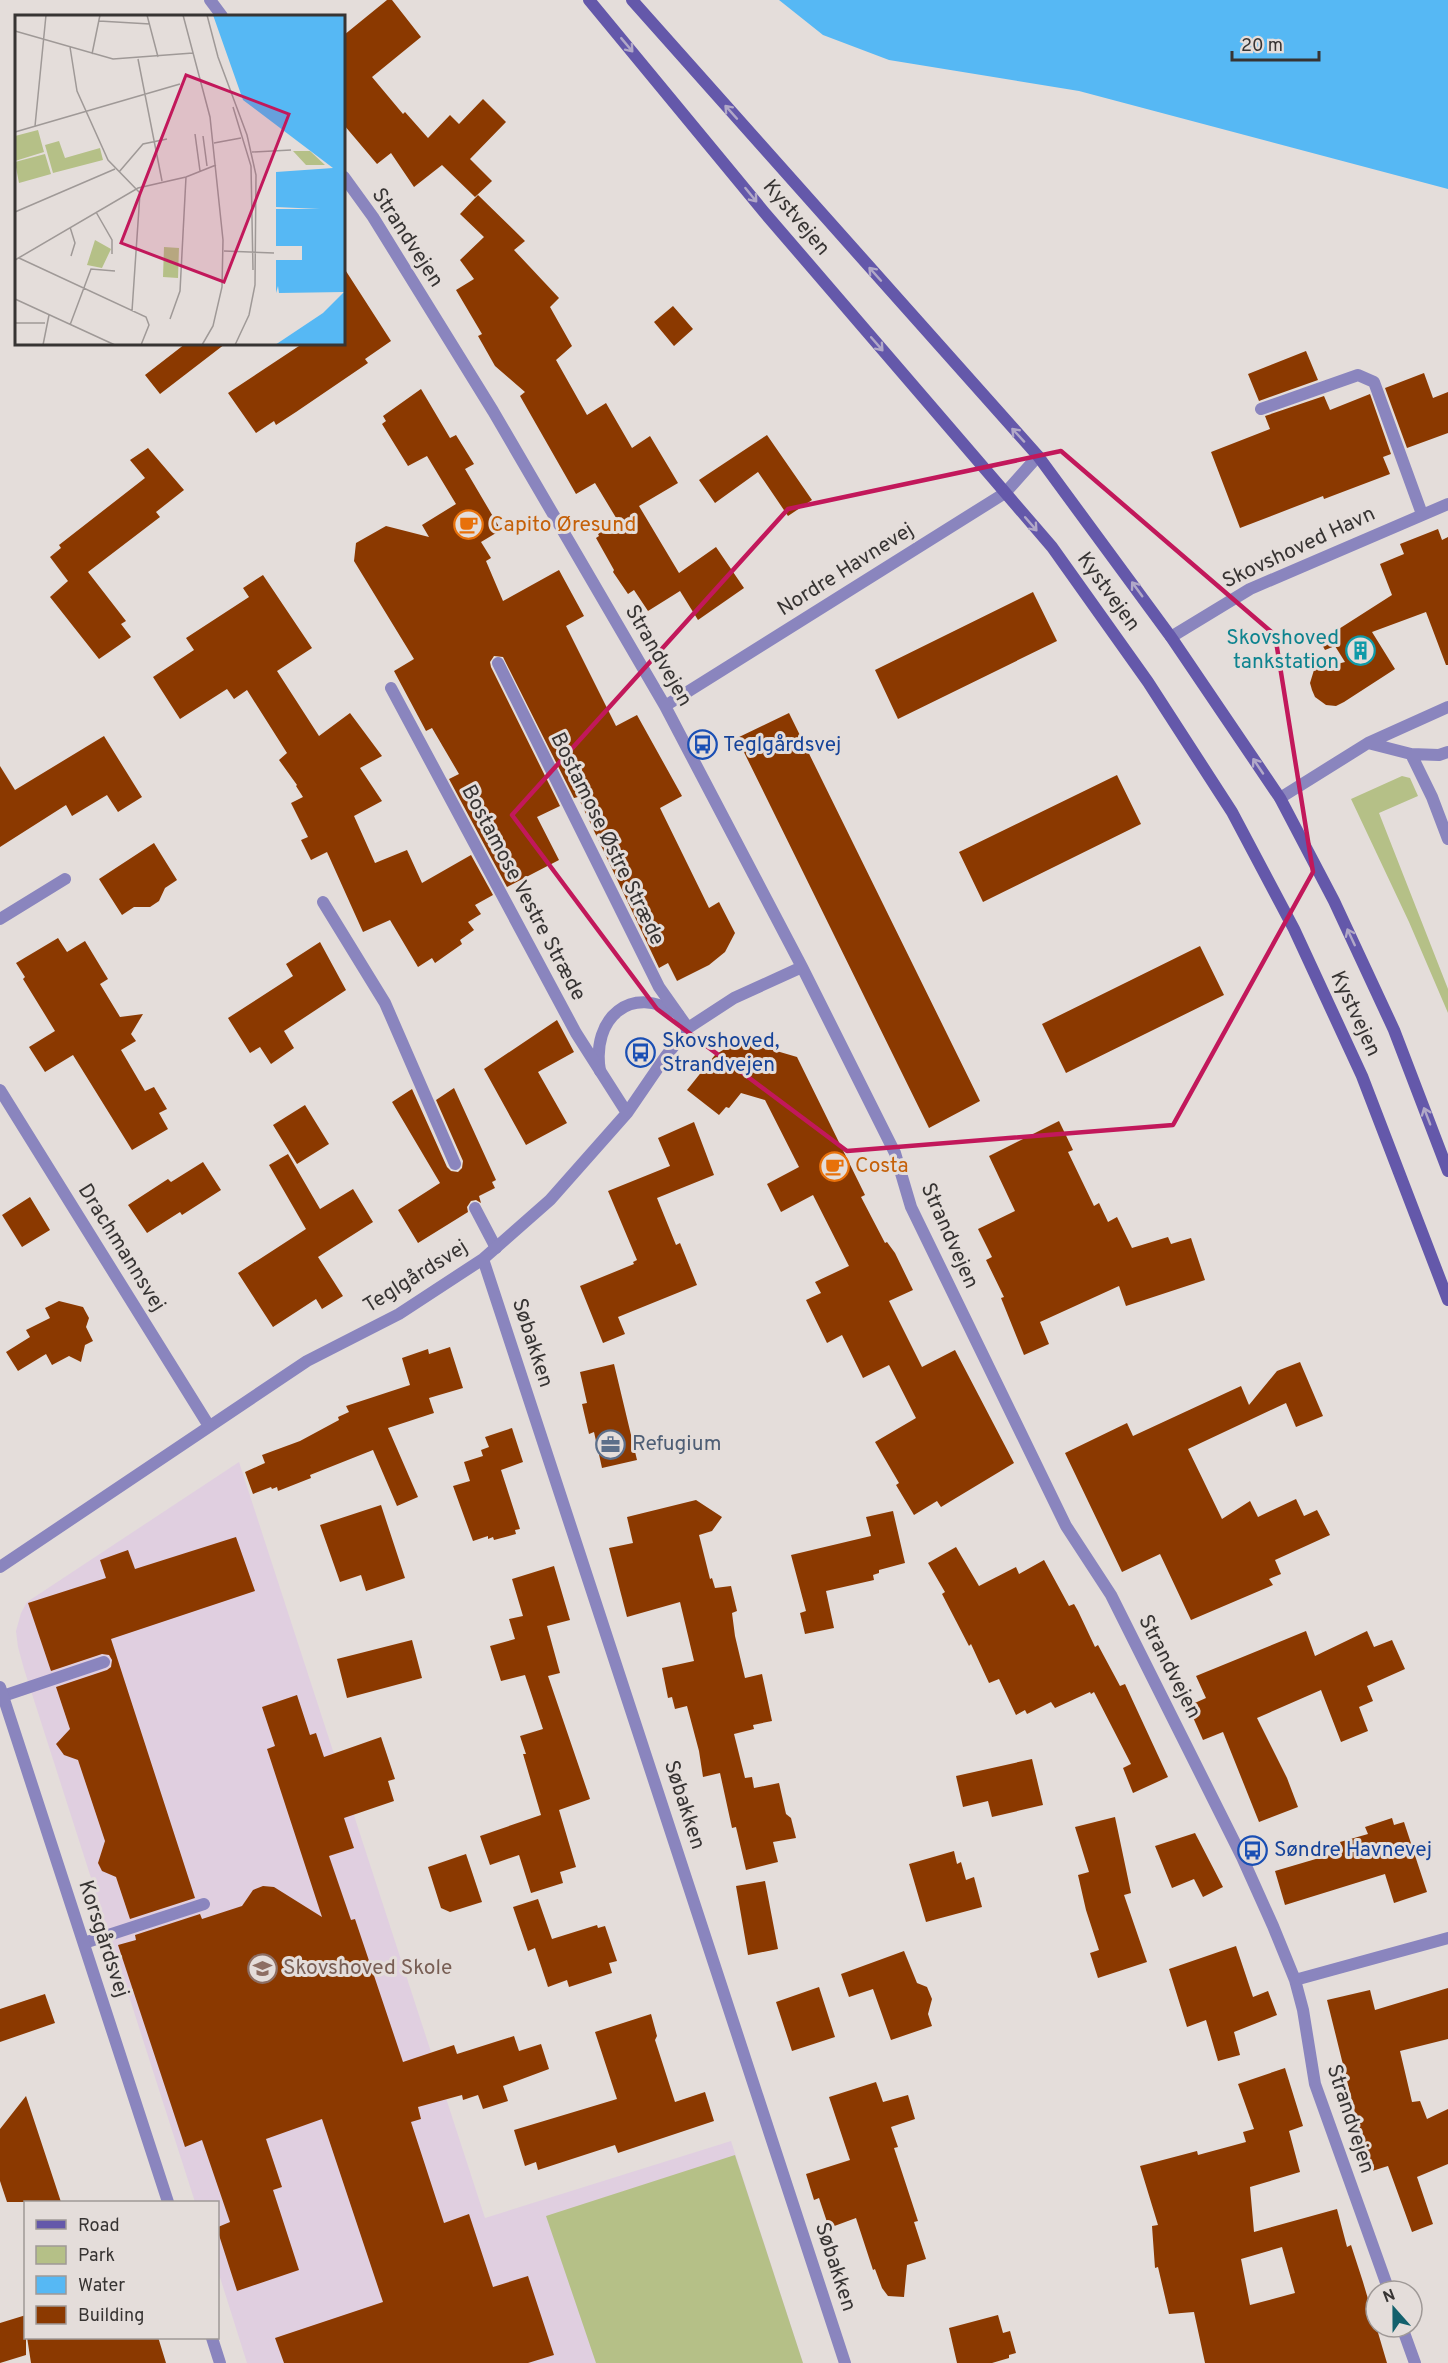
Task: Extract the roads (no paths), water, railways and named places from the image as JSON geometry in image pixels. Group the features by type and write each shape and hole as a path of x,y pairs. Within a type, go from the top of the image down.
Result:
{"main road":[{"name":"Kystvejen","path":"589,0 764,212 1052,547 1149,682 1232,812 1294,929 1362,1076 1448,1300"},
{"name":"Kystvejen","path":"632,0 1038,456 1171,637 1280,798 1334,901 1394,1030 1448,1171"}],"street":[{"path":"210,0 221,15"},
{"name":"Strandvejen","path":"345,178 373,217 493,411 665,706 802,967 895,1153 911,1207 1066,1526 1110,1593 1242,1857 1295,1980 1304,2014 1315,2084 1385,2279"},
{"path":"1261,409 1359,375 1374,381 1422,514"},
{"name":"Nordre Havnevej","path":"665,706 1005,493 1038,456"},
{"name":"Skovshoved Havn","path":"1171,637 1250,589 1448,504"},
{"name":"Bostamose Østre Stræde","path":"498,663 659,987 688,1028"},
{"name":"Bostamose Vestre Stræde","path":"391,688 576,1033 627,1113"},
{"path":"1280,798 1368,743 1448,707"},
{"path":"1368,743 1411,754 1439,755 1448,752"},
{"path":"1411,754 1432,797 1448,839"},
{"path":"0,919 65,879"},
{"path":"323,902 385,1003 455,1164"},
{"name":"Teglgårdsvej","path":"0,1567 307,1361 399,1314 483,1259 550,1200 627,1113 688,1028 734,998 802,967"},
{"path":"600,1071 599,1050 604,1028 618,1011 633,1004 650,1002 663,1005 680,1016"},
{"name":"Drachmannsvej","path":"0,1090 209,1426"},
{"path":"475,1208 496,1248"},
{"name":"Søbakken","path":"483,1259 845,2363"},
{"path":"2,1692 104,1662"},
{"name":"Korsgårdsvej","path":"2,1692 168,2201"},
{"path":"84,1944 204,1904"},
{"path":"1295,1980 1448,1938"},
{"path":"213,2339 220,2363"},
{"path":"1406,2339 1415,2363"}],"water":[{"path":"779,0 1448,0 1448,189 1079,91 889,60 823,35"}],"place":[{"name":"Capito Øresund","path":"469,525"},
{"name":"Skovshoved tankstation","path":"1360,650"},
{"name":"Teglgårdsvej","path":"702,745"},
{"name":"Skovshoved, Strandvejen","path":"641,1053"},
{"name":"Costa","path":"834,1166"},
{"name":"Refugium","path":"611,1444"},
{"name":"Søndre Havnevej","path":"1253,1850"},
{"name":"Skovshoved Skole","path":"262,1968"}]}
